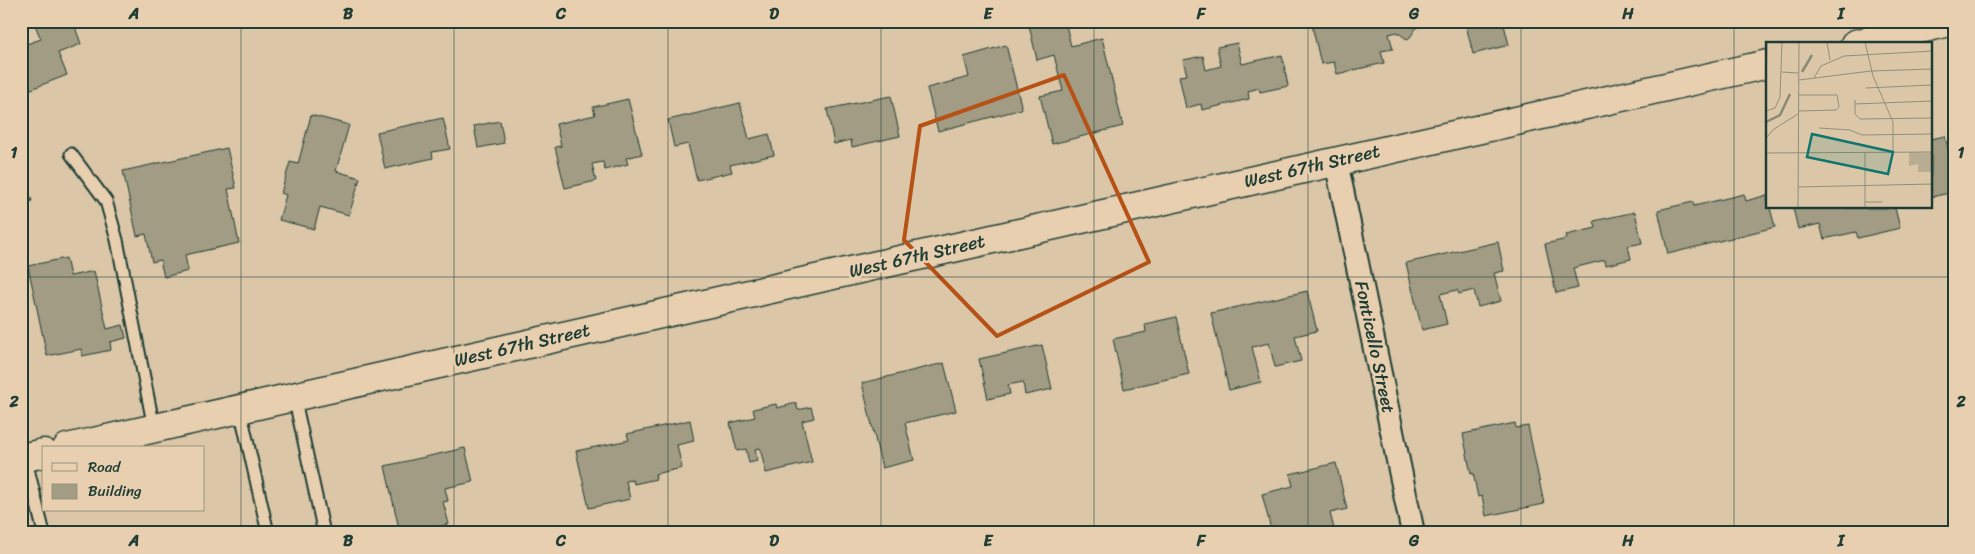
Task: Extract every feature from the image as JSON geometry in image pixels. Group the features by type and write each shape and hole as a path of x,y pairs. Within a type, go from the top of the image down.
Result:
{"street":[{"path":"1864,42 1954,22"},
{"name":"West 67th Street","path":"76,446 1766,64"},
{"name":"Fonticello Street","path":"1336,161 1413,533"}],"lane":[{"path":"71,154 106,202 117,240 154,428"},
{"path":"294,396 324,533"},
{"path":"240,409 268,533"},
{"path":"30,456 44,533"}],"highlighted area":[{"path":"1064,75 1149,262 997,336 904,240 920,126"}],"building":[{"path":"44,21 73,21 81,44 58,53 67,75 21,93 21,46 41,39 35,25"},
{"path":"1028,21 1065,21 1071,46 1102,38 1123,126 1052,144 1040,96 1063,91 1054,55 1037,60"},
{"path":"1311,21 1421,21 1408,40 1397,32 1389,34 1393,49 1381,51 1384,63 1337,74 1334,62 1321,64"},
{"path":"1465,21 1503,21 1509,45 1473,54"},
{"path":"1237,43 1242,64 1282,55 1288,86 1260,92 1259,88 1248,91 1249,99 1202,110 1201,104 1186,108 1179,76 1187,75 1183,60 1203,56 1206,70 1221,66 1217,47"},
{"path":"1006,45 1022,109 938,131 927,88 969,77 964,57"},
{"path":"891,96 900,136 852,147 851,140 834,144 827,109"},
{"path":"628,99 642,154 626,158 628,164 605,170 603,162 592,164 596,181 565,188 555,147 561,146 556,124 595,115 593,107"},
{"path":"740,103 749,139 769,134 774,155 730,165 732,172 697,180 688,144 674,147 668,120"},
{"path":"311,115 349,125 336,171 360,178 349,215 320,207 314,229 279,220 286,195 281,193 290,162 298,164"},
{"path":"443,118 450,149 432,152 433,158 385,169 377,132"},
{"path":"500,121 504,143 478,148 474,126"},
{"path":"1945,136 1951,161 1954,161 1954,192 1932,197 1932,139"},
{"path":"227,148 236,188 228,189 239,243 185,255 188,271 164,277 160,260 152,262 146,234 137,236 123,171"},
{"path":"21,174 32,201 21,205"},
{"path":"1744,194 1746,201 1766,195 1766,209 1770,209 1775,227 1668,254 1658,210 1693,202 1694,206"},
{"path":"1793,209 1895,209 1900,228 1858,238 1856,232 1824,239 1820,224 1798,229"},
{"path":"1635,212 1642,243 1628,246 1631,259 1606,265 1605,260 1573,268 1578,288 1556,293 1545,244 1567,239 1566,235 1596,228 1594,221"},
{"path":"1498,242 1504,271 1494,273 1501,301 1478,307 1474,290 1459,294 1457,290 1440,294 1447,324 1422,330 1406,263"},
{"path":"66,258 70,276 94,271 107,329 123,325 126,338 110,342 111,350 82,356 81,349 47,356 28,266"},
{"path":"1307,291 1317,331 1295,336 1301,361 1275,367 1269,343 1252,347 1261,382 1229,390 1211,313"},
{"path":"1176,317 1189,374 1124,389 1113,339 1146,332 1145,324"},
{"path":"1042,345 1052,389 1025,395 1023,382 1008,385 1010,394 988,399 979,359"},
{"path":"944,363 956,411 905,423 914,460 882,468 862,383"},
{"path":"796,403 798,410 811,407 814,418 802,421 812,462 766,473 760,448 755,449 757,461 749,463 746,449 737,451 730,423 755,417 753,409 776,404 777,408"},
{"path":"690,420 694,441 677,445 682,468 655,474 656,479 634,484 633,480 626,481 630,499 589,508 576,451 629,440 627,434"},
{"path":"1515,423 1516,428 1528,426 1544,504 1486,516 1482,496 1478,497 1473,473 1471,474 1463,434"},
{"path":"465,448 473,482 445,488 448,501 443,502 449,524 412,533 400,533 385,466"},
{"path":"1336,463 1347,509 1330,513 1335,533 1272,533 1262,494 1293,486 1290,474"}]}
